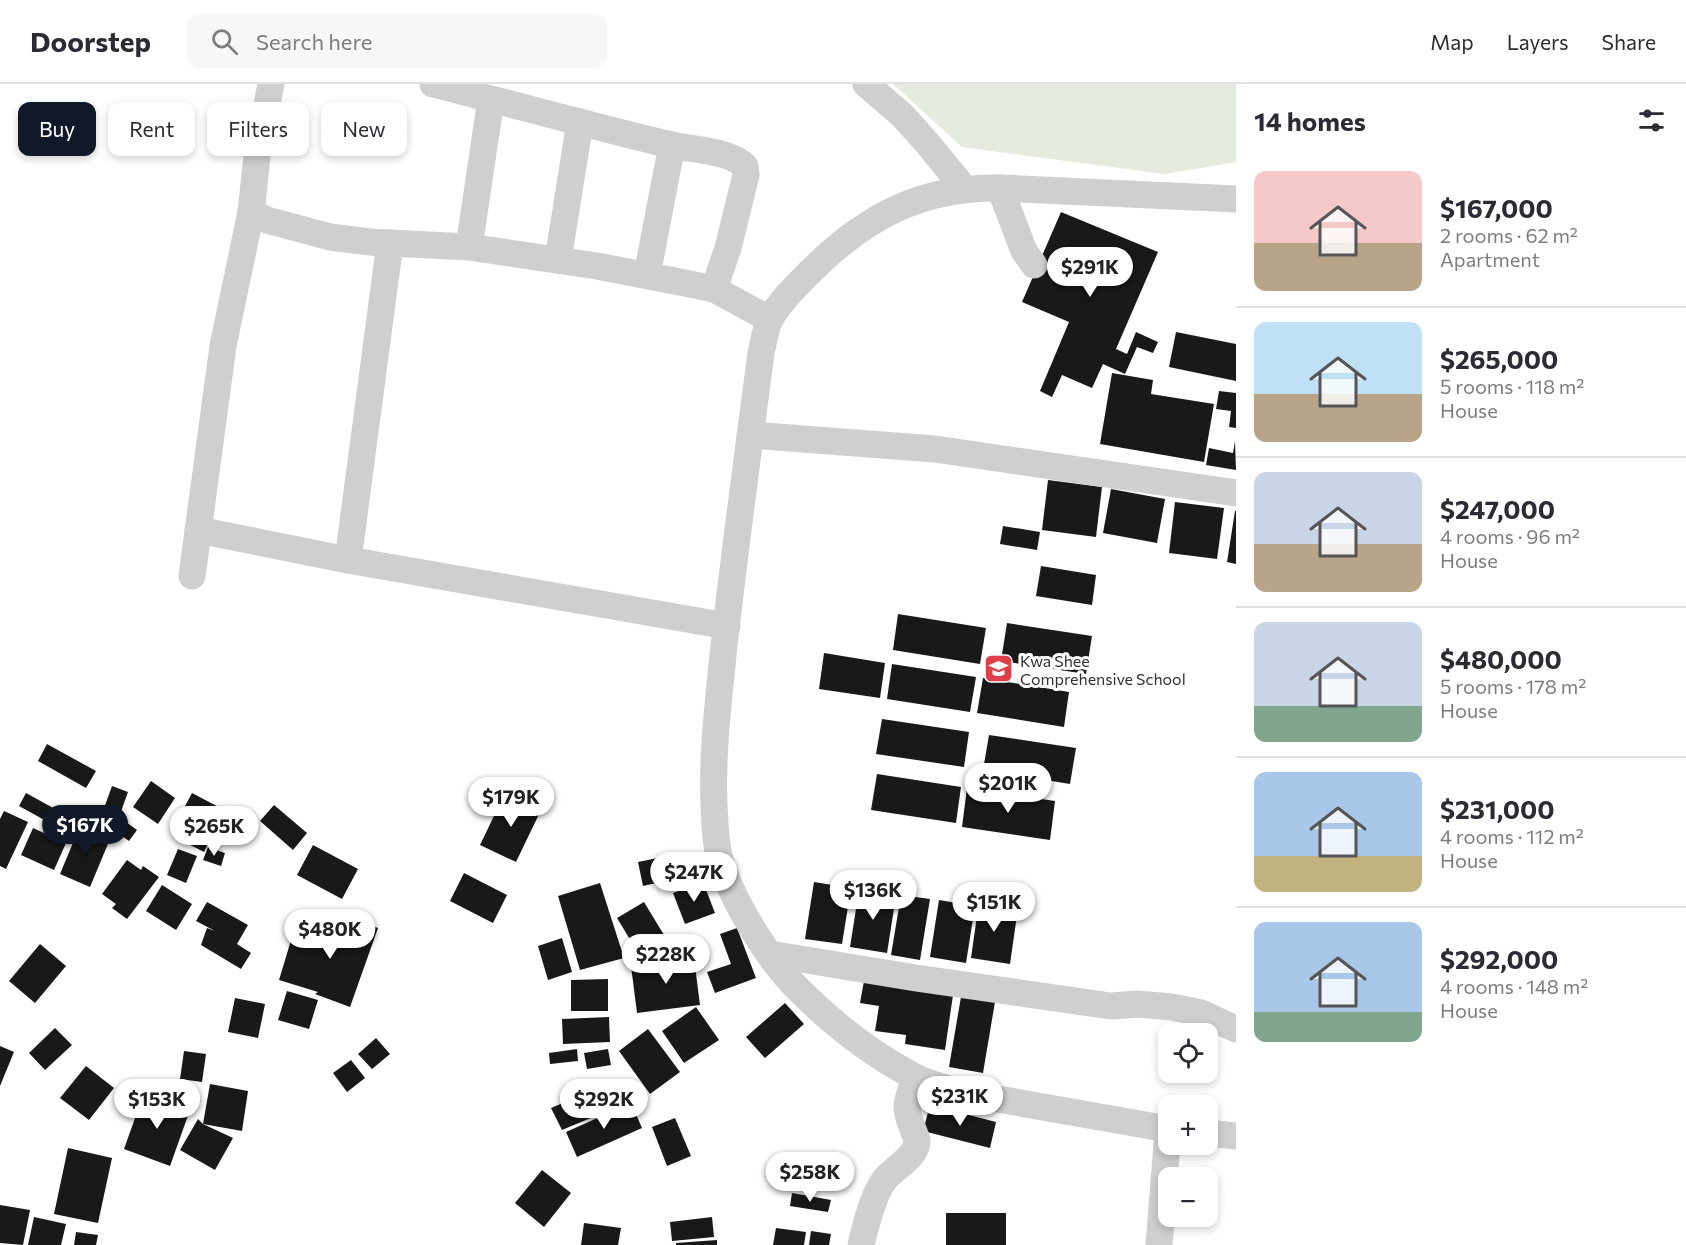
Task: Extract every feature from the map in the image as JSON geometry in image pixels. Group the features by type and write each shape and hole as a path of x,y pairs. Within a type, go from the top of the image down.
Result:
{"street":[{"path":"192,576 223,346 251,212 257,156 271,84"},
{"path":"433,84 739,160 745,166 746,175 728,248 714,289"},
{"path":"866,84 903,116 964,188"},
{"path":"469,247 491,99"},
{"path":"558,260 580,122"},
{"path":"647,275 672,145"},
{"path":"1158,1128 958,1092 916,1078 863,1043 822,1011 797,988 752,928 735,897 721,863 715,831 714,743 761,353 770,319 810,272 834,248 877,217 914,202 964,188 1236,199"},
{"path":"1000,188 1024,251 1034,266"},
{"path":"251,212 267,220 304,232 330,237 469,247 647,275 714,289 770,319"},
{"path":"348,560 390,243"},
{"path":"750,435 935,449 1236,493"},
{"path":"198,530 348,560 727,626"},
{"path":"770,954 928,980 1111,1006 1137,1004 1172,1007 1201,1013 1236,1029"},
{"path":"861,1245 884,1180 913,1152 917,1145 905,1108 916,1078"},
{"path":"1218,1134 1236,1136"},
{"path":"1159,1245 1166,1155"}],"shaded area":[{"path":"893,84 1236,84 1236,162 1164,174 962,147"}],"building":[{"path":"1061,212 1158,252 1116,349 1127,354 1136,332 1158,342 1153,353 1137,347 1125,374 1103,364 1092,388 1062,375 1052,397 1040,391 1069,322 1022,302"},
{"path":"1176,332 1236,344 1236,381 1169,367"},
{"path":"1112,373 1153,380 1151,394 1214,404 1204,462 1100,444"},
{"path":"1219,391 1236,393 1236,428 1229,427 1231,411 1216,409"},
{"path":"1235,441 1236,470 1206,465 1209,448 1233,453"},
{"path":"1048,480 1102,487 1096,537 1042,530"},
{"path":"1111,489 1165,499 1157,543 1103,533"},
{"path":"1175,502 1224,508 1217,559 1169,553"},
{"path":"1236,511 1236,564 1227,562"},
{"path":"1003,526 1040,532 1037,550 1000,544"},
{"path":"1041,566 1096,575 1092,605 1036,596"},
{"path":"898,614 986,628 980,664 893,650"},
{"path":"1007,623 1092,636 1086,674 1001,661"},
{"path":"824,653 885,663 880,698 819,689"},
{"path":"892,664 976,677 970,712 887,699"},
{"path":"983,678 1069,692 1064,727 977,713"},
{"path":"882,719 969,732 964,767 876,754"},
{"path":"989,735 1076,748 1070,784 983,770"},
{"path":"47,744 96,771 86,788 38,761"},
{"path":"877,774 961,787 956,823 871,810"},
{"path":"151,781 175,798 158,824 133,807"},
{"path":"112,786 128,792 119,817 103,811"},
{"path":"967,788 1055,801 1050,840 962,827"},
{"path":"26,793 55,809 48,822 19,806"},
{"path":"192,793 247,822 239,840 184,808"},
{"path":"505,793 541,810 516,862 480,845"},
{"path":"274,805 307,833 293,850 260,821"},
{"path":"4,811 28,822 6,869 0,866 0,819"},
{"path":"185,816 214,831 204,852 175,837"},
{"path":"119,817 137,830 129,841 112,829"},
{"path":"80,826 110,839 90,887 60,874"},
{"path":"33,828 66,843 54,870 21,855"},
{"path":"313,845 358,869 342,899 297,875"},
{"path":"208,847 225,853 221,866 203,860"},
{"path":"178,849 197,856 186,883 167,875"},
{"path":"687,852 692,875 643,886 638,862"},
{"path":"127,860 141,870 143,866 159,877 127,919 112,908 116,904 102,894"},
{"path":"464,873 507,895 493,923 450,901"},
{"path":"703,882 715,913 685,924 673,893"},
{"path":"814,882 851,888 842,944 805,939"},
{"path":"600,883 624,958 580,970 558,896"},
{"path":"162,885 192,904 176,930 146,911"},
{"path":"859,890 896,896 887,953 850,947"},
{"path":"901,895 930,899 920,960 891,955"},
{"path":"939,900 975,906 966,963 930,957"},
{"path":"207,902 248,925 237,944 251,953 241,969 201,945 207,928 215,931 196,921"},
{"path":"644,902 664,935 637,951 617,918"},
{"path":"979,902 1018,908 1010,964 971,958"},
{"path":"342,916 378,928 350,1007 315,994 318,992 279,980 295,927 334,939"},
{"path":"737,928 756,978 715,993 707,972 731,964 720,934"},
{"path":"562,938 572,972 548,980 538,946"},
{"path":"40,944 66,966 35,1003 9,981"},
{"path":"694,958 700,1005 637,1013 631,966"},
{"path":"608,979 608,1011 571,1011 571,980"},
{"path":"864,981 953,995 945,1050 905,1044 906,1035 875,1031 879,1006 860,1003"},
{"path":"287,991 318,1000 309,1029 278,1020"},
{"path":"962,991 996,996 983,1073 949,1067"},
{"path":"235,998 265,1004 258,1038 228,1032"},
{"path":"785,1003 804,1024 765,1058 746,1037"},
{"path":"696,1007 719,1040 684,1063 662,1031"},
{"path":"609,1017 610,1042 563,1044 562,1019"},
{"path":"55,1028 72,1045 45,1070 29,1053"},
{"path":"648,1029 680,1072 650,1094 619,1051"},
{"path":"376,1038 390,1054 372,1069 358,1054"},
{"path":"0,1046 14,1052 0,1086"},
{"path":"577,1049 578,1061 550,1064 549,1053"},
{"path":"608,1049 611,1065 587,1069 584,1053"},
{"path":"184,1051 206,1054 202,1082 180,1079"},
{"path":"351,1060 365,1078 347,1092 333,1073"},
{"path":"86,1066 114,1088 89,1120 60,1098"},
{"path":"619,1079 629,1102 562,1130 551,1108"},
{"path":"210,1084 248,1091 242,1131 203,1124"},
{"path":"144,1093 190,1110 170,1166 124,1149"},
{"path":"631,1103 642,1128 577,1157 566,1132"},
{"path":"930,1105 996,1122 990,1148 923,1131"},
{"path":"675,1118 691,1156 667,1166 652,1127"},
{"path":"198,1119 203,1124 233,1138 215,1170 180,1150"},
{"path":"68,1148 112,1158 98,1223 54,1214"},
{"path":"542,1170 571,1193 544,1227 515,1203"},
{"path":"792,1193 831,1200 828,1212 790,1206"},
{"path":"0,1205 30,1210 23,1245 0,1243"},
{"path":"946,1213 1006,1213 1006,1245 946,1245"},
{"path":"34,1217 66,1224 61,1245 28,1245"},
{"path":"712,1217 714,1237 672,1241 670,1222"},
{"path":"584,1223 621,1228 618,1245 581,1245"},
{"path":"776,1228 806,1232 804,1245 773,1245"},
{"path":"811,1231 831,1234 829,1245 809,1245"},
{"path":"76,1232 98,1235 96,1245 74,1245"},
{"path":"717,1240 717,1245 676,1245 676,1243"}],"place":[{"name":"Kwa Shee Comprehensive School","path":"999,669"}]}
